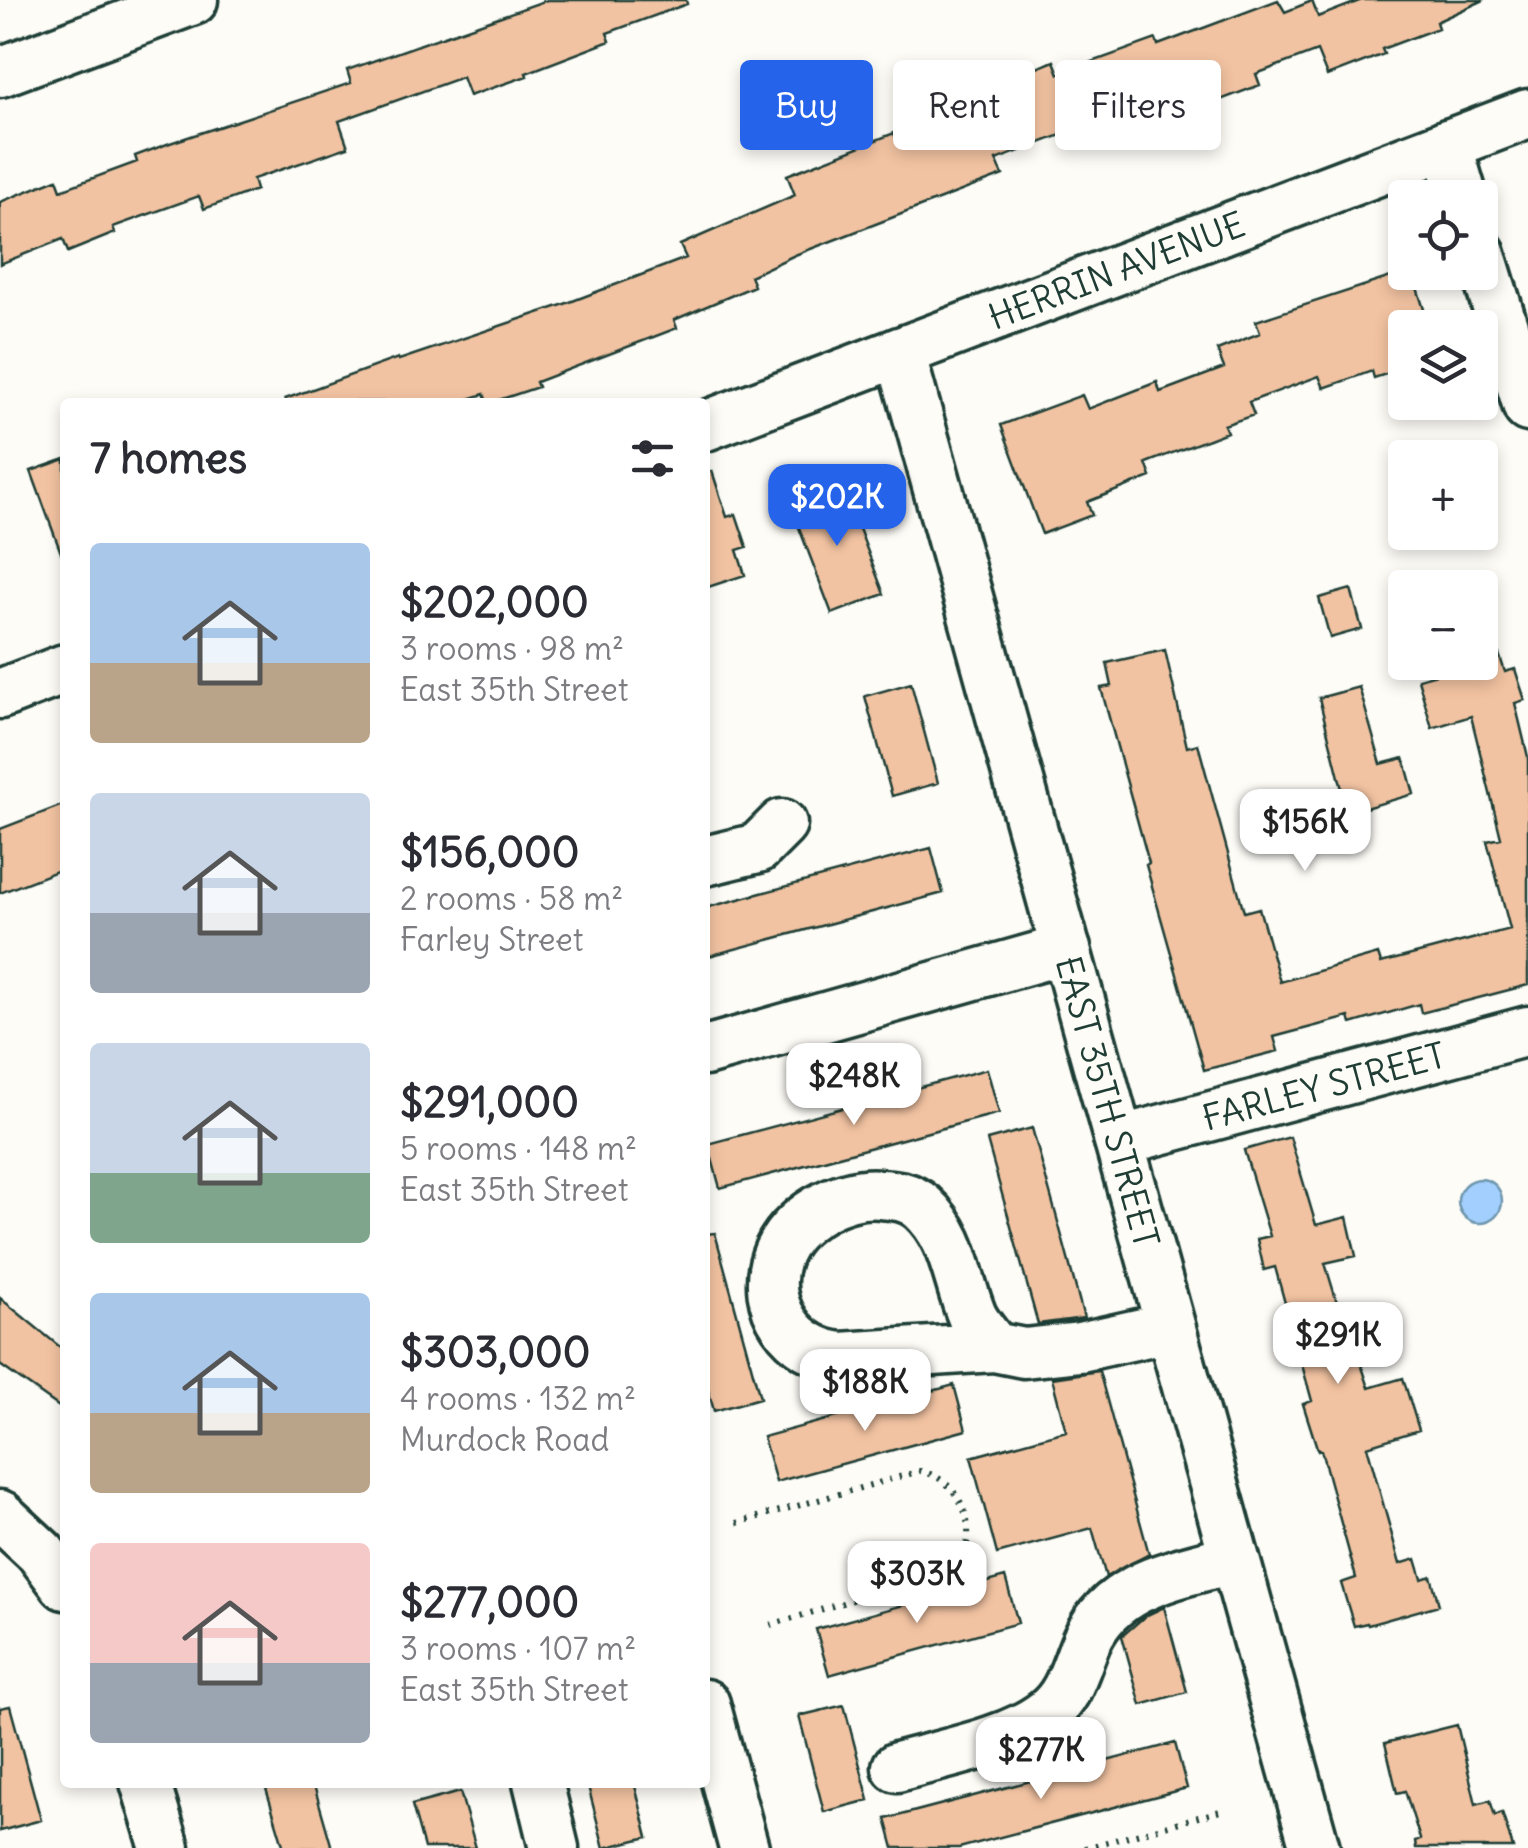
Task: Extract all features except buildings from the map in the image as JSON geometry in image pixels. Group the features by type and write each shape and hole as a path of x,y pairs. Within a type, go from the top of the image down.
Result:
{"street":[{"path":"0,72 192,0"},
{"name":"HERRIN AVENUE","path":"710,424 1528,114"},
{"path":"1446,144 1457,180"},
{"path":"1492,290 1528,407"},
{"name":"EAST 35TH STREET","path":"900,352 1314,1848"},
{"path":"0,694 60,671"},
{"path":"710,860 758,848 782,824"},
{"path":"710,1049 1066,949"},
{"name":"FARLEY STREET","path":"1120,1141 1528,1031"},
{"path":"994,1348 974,1319 948,1238 917,1203 903,1196 869,1193 819,1209 784,1242 775,1260 776,1307 787,1330 821,1355 994,1348 1024,1354 1170,1327"},
{"path":"0,1515 40,1553 60,1579"},
{"path":"897,1766 982,1742 1046,1714 1071,1682 1096,1622 1113,1603 1150,1584 1234,1558"},
{"path":"710,1722 744,1848"},
{"path":"147,1788 165,1848"},
{"path":"539,1788 554,1848"}],"path":[{"path":"737,1523 909,1472 935,1474 955,1490 970,1536 968,1549 952,1570 766,1626"},
{"path":"1085,1848 1224,1810"}],"water":[{"path":"1480,1179 1496,1185 1502,1201 1496,1217 1480,1223 1464,1217 1458,1201 1464,1185"}]}
